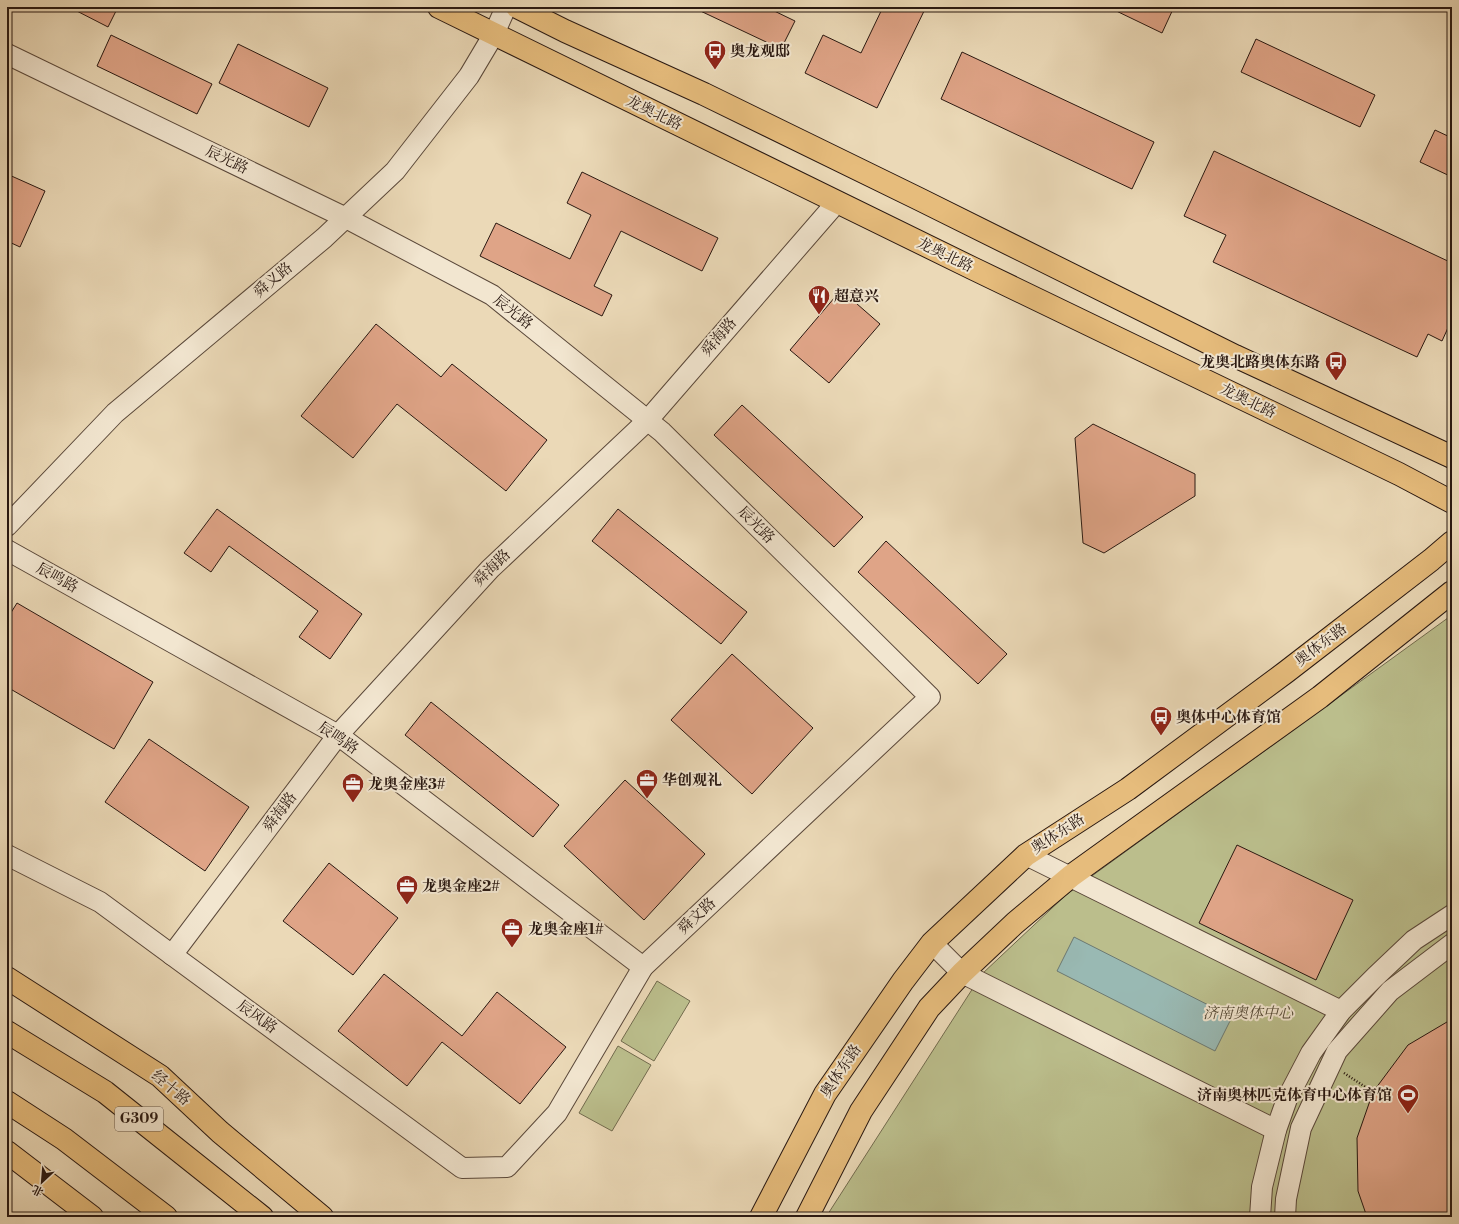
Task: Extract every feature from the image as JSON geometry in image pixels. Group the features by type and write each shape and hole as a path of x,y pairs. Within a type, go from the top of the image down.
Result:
{"main road":[{"name":"龙奥北路","path":"440,7 837,202 1399,474 1452,502"},
{"path":"517,7 565,31 740,112 1235,356 1452,457"},
{"name":"奥体东路","path":"761,1217 825,1094 903,981 932,943 1026,854 1134,784 1286,672 1431,560 1452,542"},
{"path":"807,1217 861,1111 929,1008 962,973 1015,923 1071,876 1320,697 1452,592"},
{"name":"经十路","path":"7,978 160,1076 220,1132 322,1217"},
{"name":"G309","path":"7,1032 105,1092 262,1217"},
{"path":"7,1102 64,1139 166,1217"},
{"path":"7,1152 92,1217"}],"street":[{"name":"舜义路","path":"7,526 115,413 318,243 396,171 469,76 494,34 506,7"},
{"name":"辰光路","path":"7,54 346,218 492,295 662,432 930,697"},
{"name":"舜海路","path":"172,955 338,735 490,569 647,421 837,202"},
{"name":"辰鸣路","path":"7,550 338,735 643,967"},
{"name":"舜文路","path":"507,1167 557,1113 643,967 930,697"},
{"path":"1026,854 1341,1011"},
{"name":"辰风路","path":"7,855 100,902 462,1168 507,1167"},
{"path":"1260,1217 1262,1187 1276,1130 1287,1099 1311,1053 1341,1011 1375,977 1414,940 1452,915"},
{"path":"932,943 962,973 1276,1130"},
{"path":"1285,1217 1286,1199 1301,1128 1337,1051 1390,991 1452,944"}],"green space":[{"name":"济南奥体中心","path":"1452,615 1452,1217 826,1217 982,974 1067,894"},
{"path":"657,981 690,1001 654,1061 621,1041"},
{"path":"618,1046 651,1065 612,1131 579,1113"}],"water":[{"path":"1074,937 1232,1017 1215,1051 1057,971"}],"building":[{"path":"69,7 118,7 108,27"},
{"path":"692,7 766,7 795,21 781,49"},
{"path":"883,7 926,7 877,108 805,73 823,35 861,53"},
{"path":"1108,7 1174,7 1162,33"},
{"path":"111,35 212,84 197,114 97,66"},
{"path":"1256,39 1375,95 1360,127 1241,72"},
{"path":"238,44 328,88 309,127 219,83"},
{"path":"962,52 1154,142 1132,189 941,99"},
{"path":"1435,130 1452,138 1452,177 1420,162"},
{"path":"1214,151 1452,263 1452,319 1442,341 1428,334 1417,357 1213,262 1226,235 1184,216"},
{"path":"582,172 718,238 702,271 621,231 594,286 612,295 602,316 480,256 496,223 570,259 591,215 567,203"},
{"path":"7,174 45,191 20,247 7,241"},
{"path":"841,290 880,324 829,383 790,350"},
{"path":"376,324 441,377 452,364 547,440 506,491 397,404 353,458 301,416"},
{"path":"742,405 863,517 834,547 714,435"},
{"path":"1093,424 1195,474 1195,496 1104,553 1083,543 1075,438"},
{"path":"217,509 362,614 330,659 299,637 318,611 229,546 211,572 184,553"},
{"path":"618,509 747,612 721,644 592,541"},
{"path":"886,541 1007,654 978,684 858,572"},
{"path":"17,603 153,682 114,749 7,687 7,619"},
{"path":"732,654 813,728 752,794 671,720"},
{"path":"431,702 559,805 533,837 405,735"},
{"path":"149,739 249,807 205,871 105,802"},
{"path":"625,780 705,854 644,920 564,846"},
{"path":"1237,845 1353,900 1316,980 1199,923"},
{"path":"329,863 398,918 353,975 283,921"},
{"path":"384,974 462,1036 497,992 566,1047 520,1104 442,1042 407,1086 338,1031"},
{"name":"济南奥林匹克体育中心体育馆","path":"1452,1019 1452,1217 1367,1217 1358,1191 1357,1138 1373,1092 1408,1045"}],"place":[{"name":"奥龙观邸","path":"715,70"},
{"name":"超意兴","path":"819,316"},
{"name":"龙奥北路奥体东路","path":"1336,382"},
{"name":"奥体中心体育馆","path":"1161,736"},
{"name":"华创观礼","path":"647,800"},
{"name":"龙奥金座3#","path":"353,804"},
{"name":"龙奥金座2#","path":"407,906"},
{"name":"龙奥金座1#","path":"512,948"},
{"name":"济南奥林匹克体育中心体育馆","path":"1408,1114"}]}
